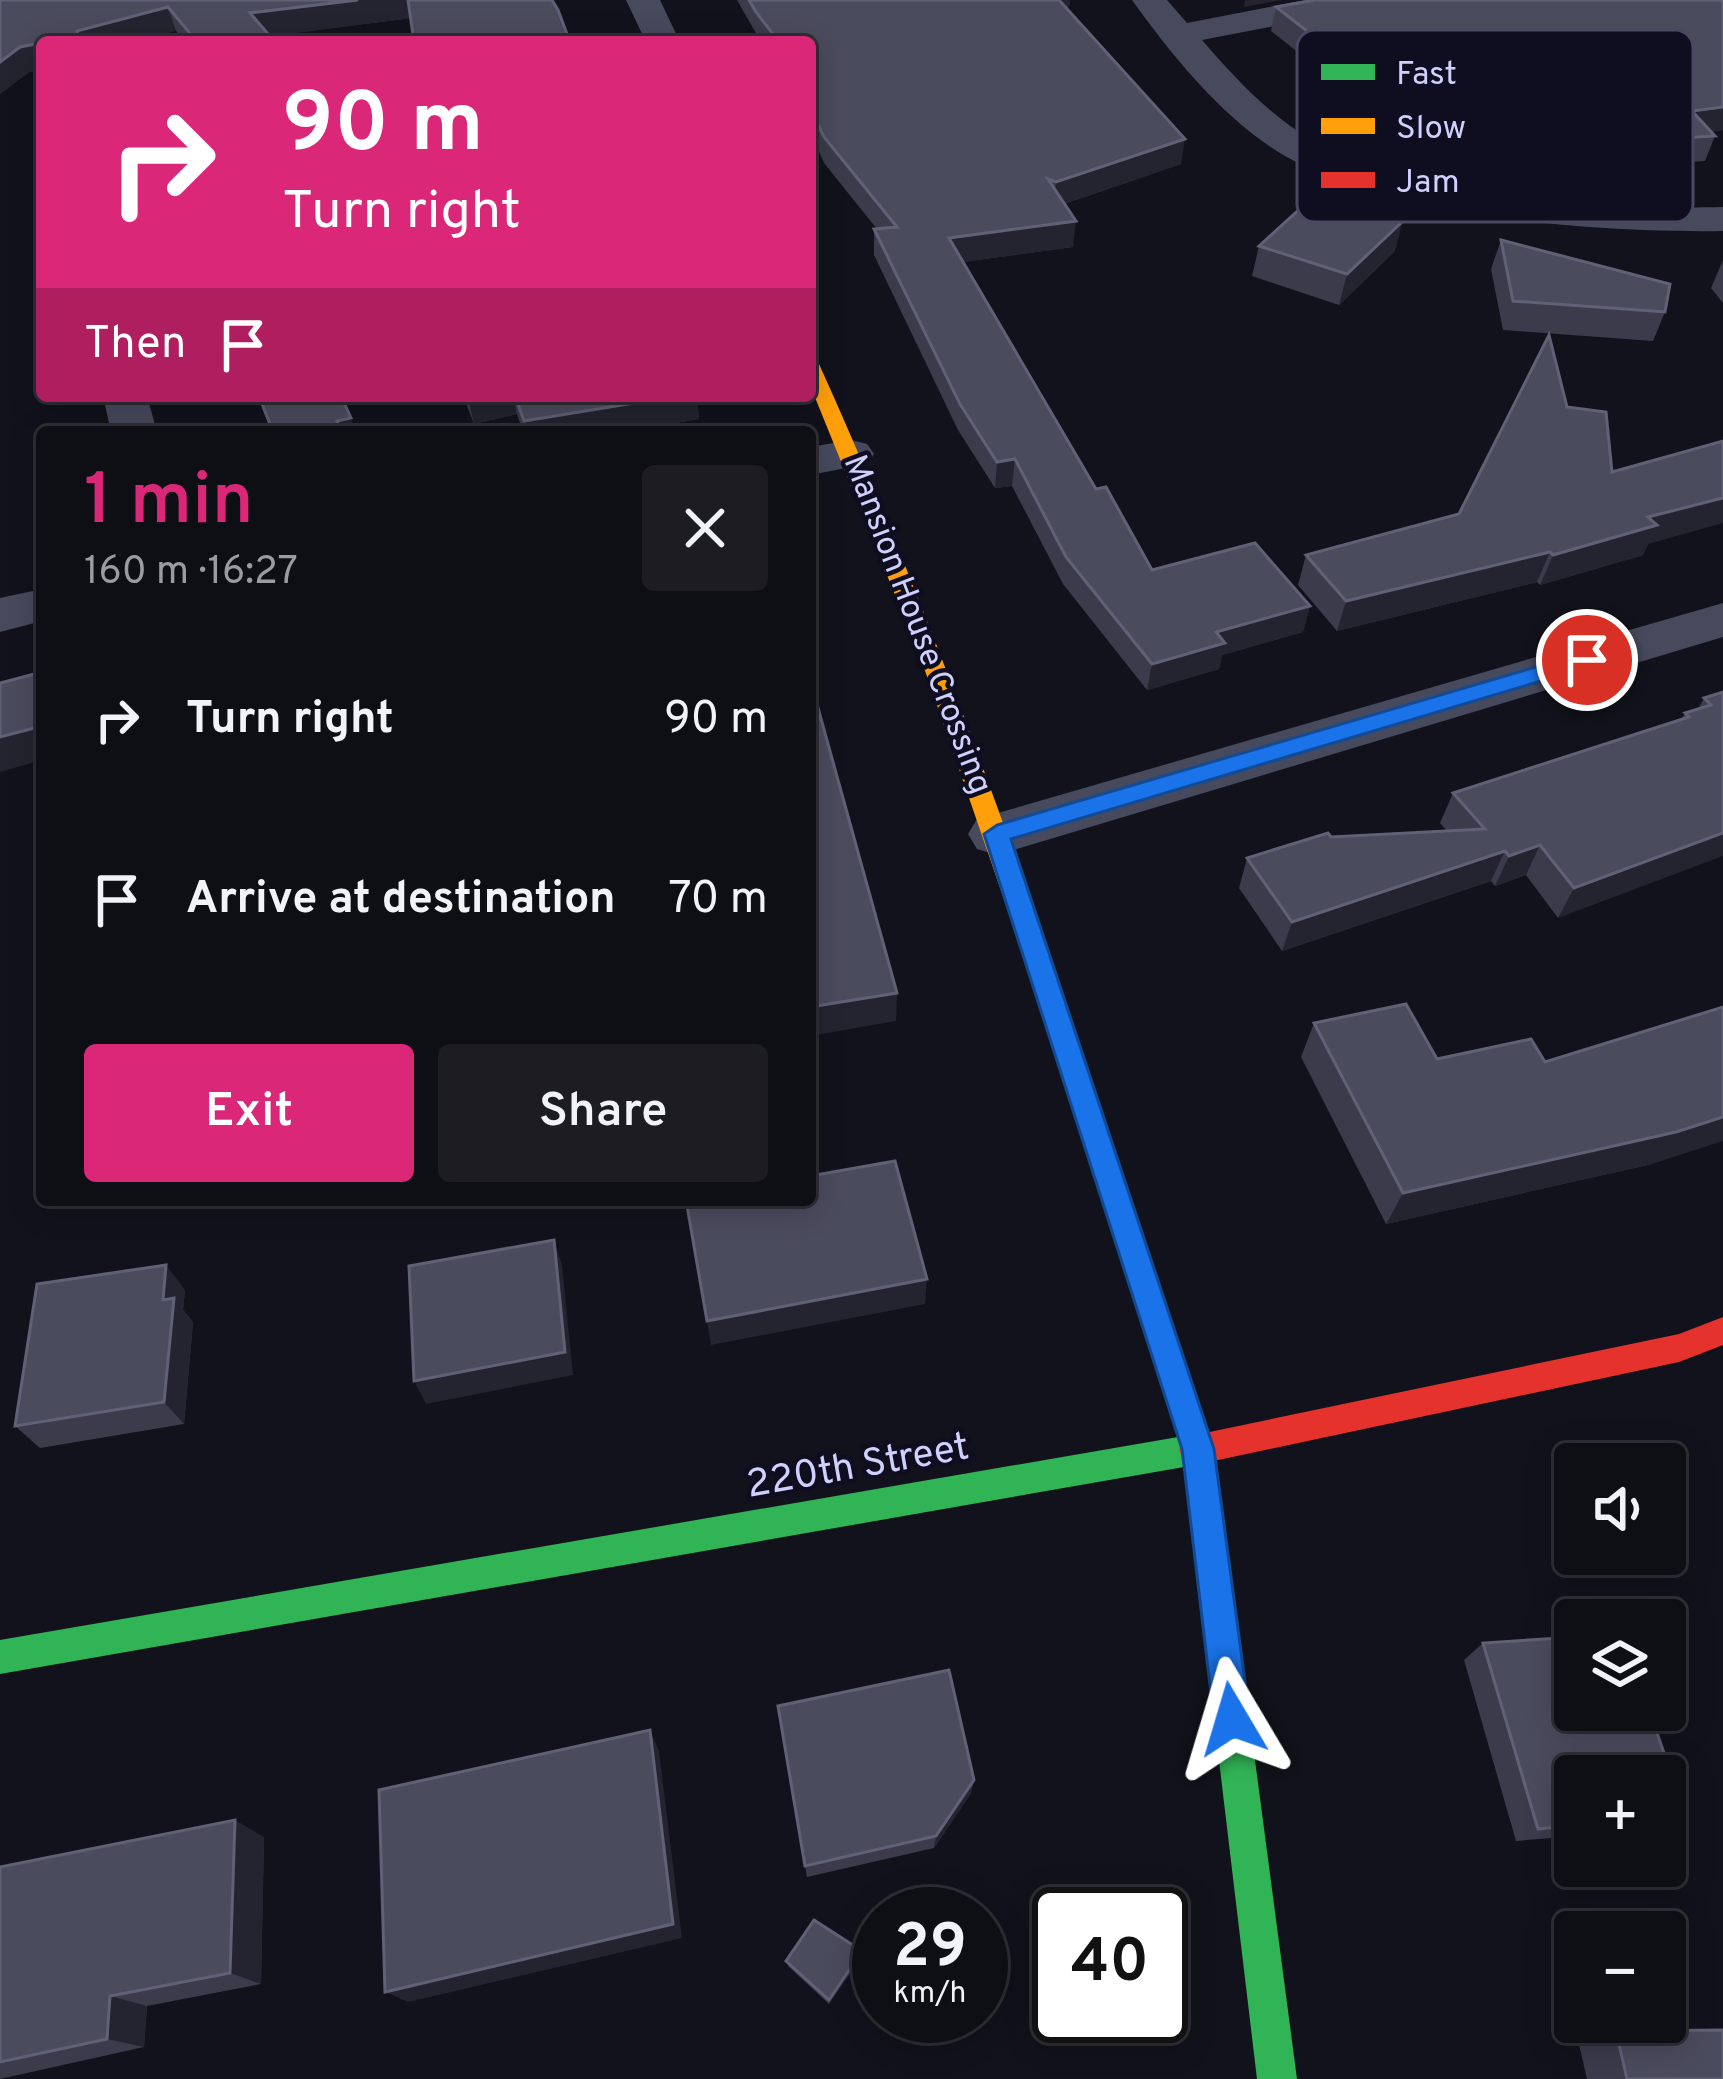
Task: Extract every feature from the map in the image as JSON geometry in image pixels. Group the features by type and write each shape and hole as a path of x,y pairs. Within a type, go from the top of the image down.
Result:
{"street":[{"path":"644,0 660,36"},
{"path":"1149,0 1262,124 1297,143"},
{"path":"1181,34 1357,0"},
{"path":"1693,218 1723,219"},
{"name":"Mansion House Crossing","path":"816,392 830,458 997,834 1198,1449 1277,2079"},
{"path":"0,615 36,606"},
{"path":"997,834 1723,620"},
{"name":"220th Street","path":"0,1657 1198,1449 1679,1348 1723,1331"}],"building":[{"path":"0,0 358,0 250,13 270,36 192,36 168,7 77,31 78,36 36,36 36,44 20,47 0,62"},
{"path":"408,0 552,0 568,36 413,36"},
{"path":"749,0 1059,0 1185,139 1056,182 1048,179 1076,221 949,238 1096,489 1106,487 1152,570 1255,543 1310,606 1216,632 1225,643 1152,664 1066,557 1015,459 997,462 960,404 874,229 897,227 824,137 816,120 816,36 774,36"},
{"path":"1315,0 1723,0 1723,107 1693,111 1693,30 1306,30 1276,7"},
{"path":"1693,112 1715,136 1693,137"},
{"path":"1297,212 1297,222 1402,222 1347,274 1259,246"},
{"path":"1501,240 1670,284 1665,312 1513,301"},
{"path":"1549,335 1567,407 1606,412 1612,472 1723,441 1723,498 1648,517 1657,525 1553,555 1346,601 1306,555 1459,514"},
{"path":"261,402 344,402 351,418 337,421 339,426 271,426"},
{"path":"517,402 640,402 524,421"},
{"path":"36,674 36,728 0,737 0,683"},
{"path":"1723,692 1723,833 1574,888 1540,845 1509,856 1505,851 1292,922 1247,858 1328,833 1331,837 1485,829 1453,793 1689,717 1685,713 1711,705 1704,698"},
{"path":"816,701 897,993 816,1006"},
{"path":"1406,1004 1437,1059 1531,1039 1545,1062 1723,1007 1723,1117 1676,1132 1403,1193 1314,1023"},
{"path":"895,1161 927,1279 707,1321 687,1206 816,1206 816,1175"},
{"path":"554,1240 565,1352 414,1381 409,1266"},
{"path":"166,1265 163,1300 174,1298 164,1402 15,1426 37,1284"},
{"path":"1554,1638 1554,1731 1656,1731 1665,1755 1554,1755 1554,1827 1538,1829 1483,1643"},
{"path":"949,1670 974,1780 936,1836 805,1866 778,1706"},
{"path":"650,1730 673,1924 385,1992 379,1790"},
{"path":"235,1820 230,1973 110,1996 107,2039 0,2062 0,1867"},
{"path":"814,1920 852,1945 852,1966 829,2000 786,1961"},
{"path":"1686,2030 1723,2030 1723,2079 1627,2079 1619,2043 1686,2043"}],"traffic: fast":[{"path":"1038,960 1198,1449 1277,2079"},
{"path":"0,1657 1195,1450"}],"traffic: slow":[{"path":"816,378 932,659 1038,960"}],"traffic: jam":[{"path":"1195,1450 1679,1348 1723,1331"}],"route":[{"path":"1232,1719 1198,1449 997,834 1587,660"}]}
